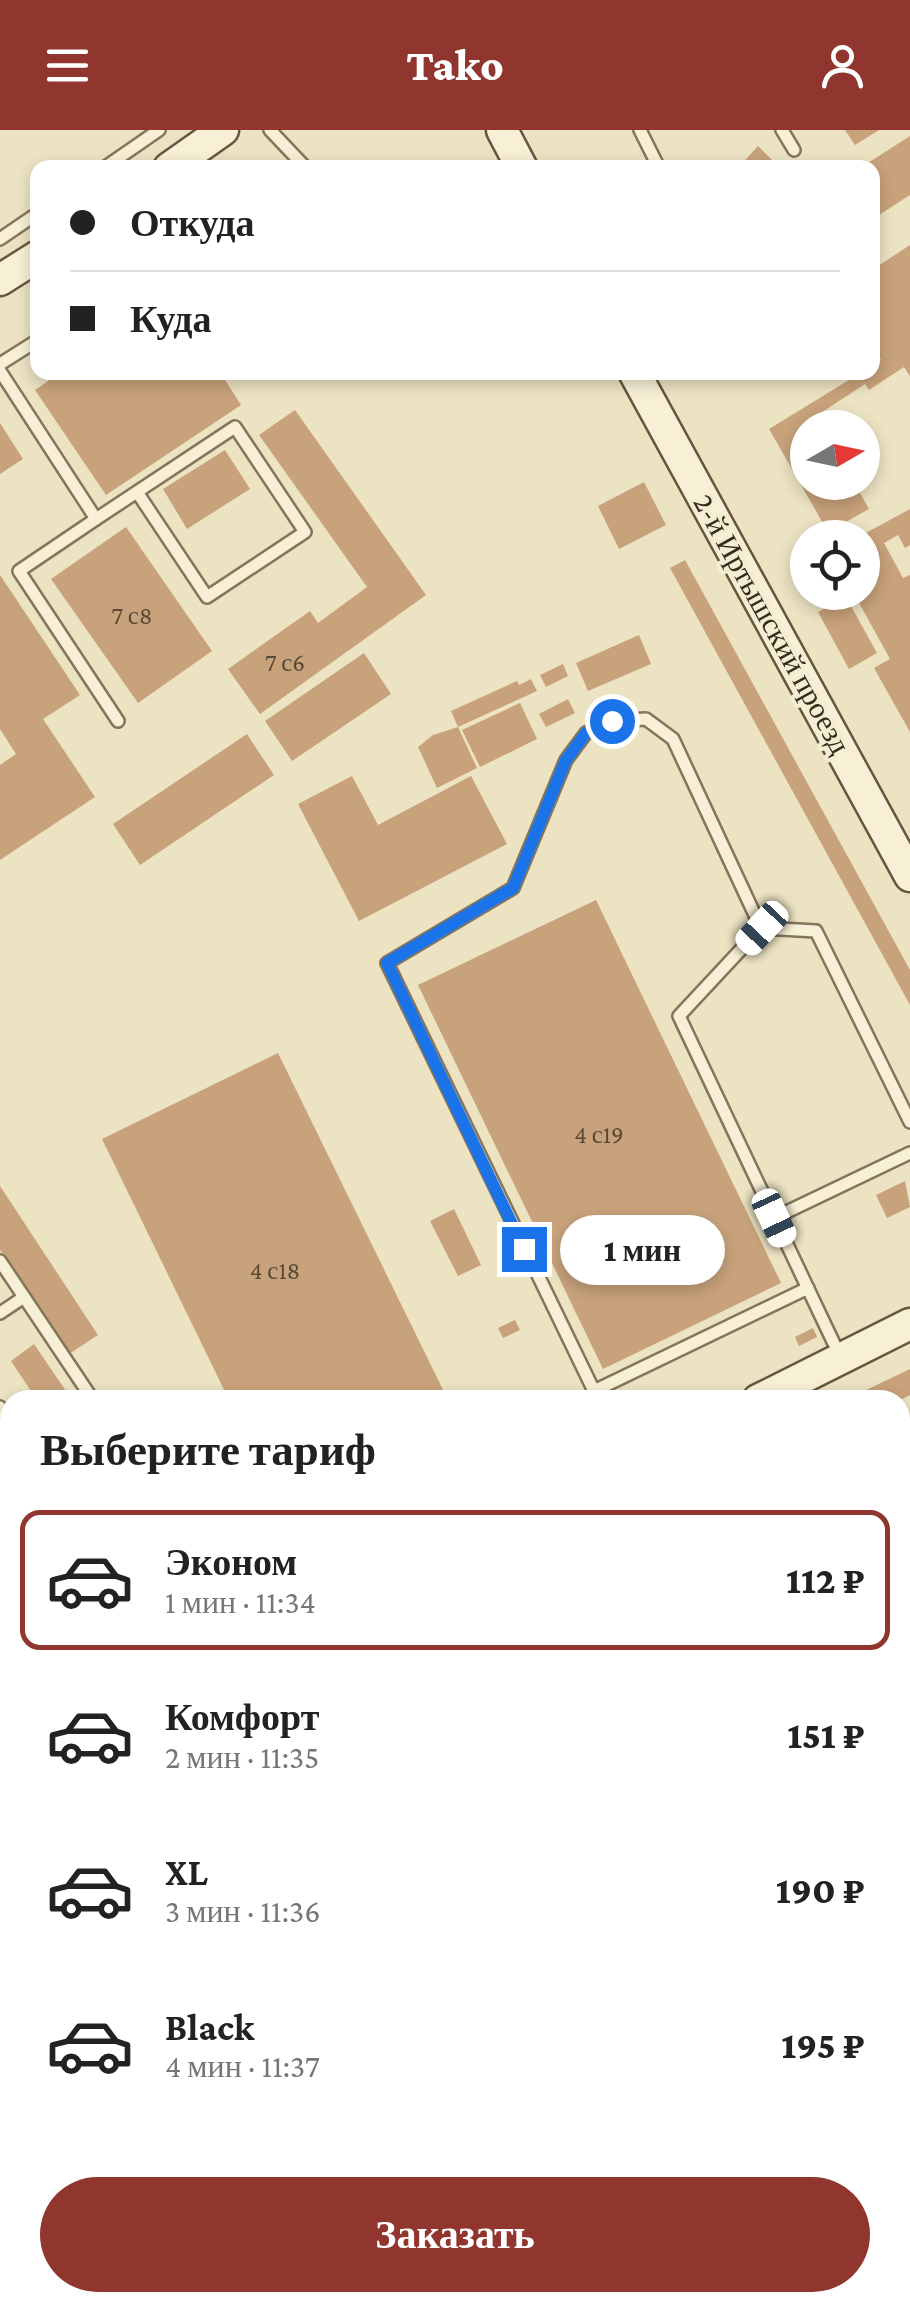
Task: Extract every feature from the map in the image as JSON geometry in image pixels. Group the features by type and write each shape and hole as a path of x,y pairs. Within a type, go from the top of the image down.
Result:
{"main road":[{"path":"186,160 223,130"},
{"path":"502,130 518,160"},
{"path":"0,280 30,261"},
{"name":"2-й Иртышский проезд","path":"638,380 910,876"},
{"path":"778,1390 909,1328"}],"lane":[{"path":"116,160 159,130"},
{"path":"270,130 298,160"},
{"path":"640,130 655,160"},
{"path":"782,130 794,150"},
{"path":"0,238 30,218"},
{"path":"30,346 0,367 96,519"},
{"path":"118,721 19,571 235,427 305,532 207,597 138,492"},
{"path":"593,1390 387,963 513,888 566,760 586,733 612,721 646,719 673,739 762,928"},
{"path":"841,1358 679,1016 762,928 816,931 910,1122"},
{"path":"774,1218 910,1153"},
{"path":"0,1261 86,1390"},
{"path":"598,1390 808,1288"},
{"path":"0,1313 24,1297"}],"building":[{"path":"845,130 879,130 855,145"},
{"path":"910,136 910,195 880,214 880,160 872,160"},
{"path":"758,146 772,160 745,160"},
{"path":"910,245 910,376 904,367 869,390 865,384 825,410 800,410 849,380 880,380 880,265"},
{"path":"49,380 225,380 241,405 106,495 35,390"},
{"path":"295,410 426,595 260,714 228,669 310,611 318,623 367,587 259,435"},
{"path":"790,416 790,466 769,429"},
{"path":"0,423 23,459 0,474"},
{"path":"225,450 250,489 187,529 163,489"},
{"path":"644,482 666,525 619,549 598,506"},
{"path":"810,500 864,500 869,509 849,520 821,520"},
{"path":"910,509 910,545 905,548 898,535 884,543 903,578 910,575 910,732 874,668 890,659 863,610 880,610 880,525"},
{"path":"126,527 212,651 138,703 51,579"},
{"path":"685,560 910,970 910,1005 670,568"},
{"path":"0,575 80,695 43,719 95,797 0,860 0,765 16,754 0,729"},
{"path":"853,610 877,653 849,669 818,612"},
{"path":"639,635 651,664 588,691 576,663"},
{"path":"364,653 391,694 292,761 265,721"},
{"path":"563,664 568,676 546,687 540,675"},
{"path":"531,679 537,691 458,727 451,711 517,681 519,685"},
{"path":"568,699 575,713 546,727 539,714"},
{"path":"520,703 537,739 480,767 462,730"},
{"path":"458,727 477,768 437,788 418,747 433,735"},
{"path":"247,734 274,775 140,865 113,824"},
{"path":"352,776 378,825 471,776 507,844 359,921 298,804"},
{"path":"596,900 781,1283 603,1369 418,985"},
{"path":"278,1053 443,1390 224,1390 102,1139"},
{"path":"905,1181 910,1207 887,1218 876,1195"},
{"path":"0,1186 98,1335 69,1354 0,1250"},
{"path":"454,1209 481,1265 458,1276 430,1221"},
{"path":"515,1320 520,1330 503,1338 498,1328"},
{"path":"813,1328 817,1337 799,1346 795,1337"},
{"path":"34,1344 65,1390 30,1390 11,1361"},
{"path":"910,1369 910,1390 866,1390"}],"route":[{"path":"524,1249 387,963 513,888 566,760 586,733 612,721"}]}
